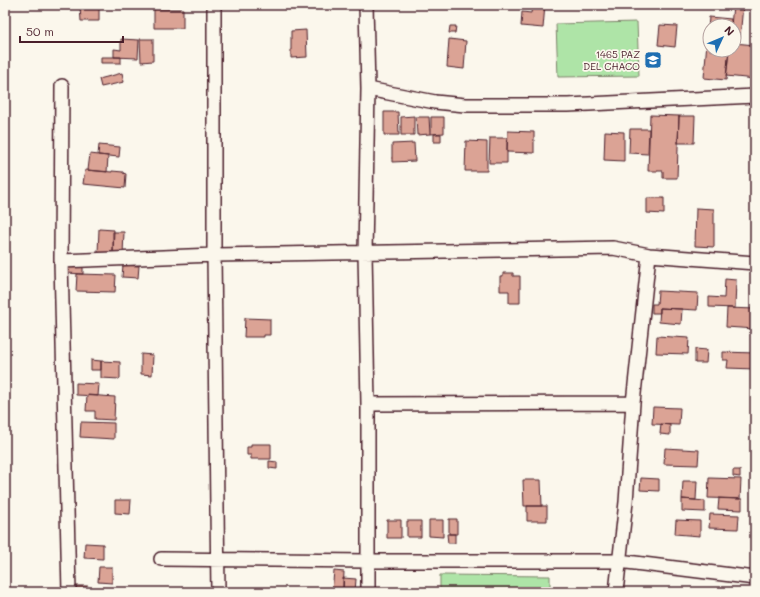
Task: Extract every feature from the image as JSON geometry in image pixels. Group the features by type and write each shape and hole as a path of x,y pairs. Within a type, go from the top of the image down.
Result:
{"street":[{"path":"214,5 214,255 218,592"},
{"path":"366,5 368,89 365,253 368,404 368,592"},
{"path":"62,86 61,261 69,592"},
{"path":"368,89 435,102 465,105 568,105 755,96"},
{"path":"61,261 214,255 613,248 648,255 755,263"},
{"path":"616,592 626,502 633,403 648,255"},
{"path":"368,404 633,403"},
{"path":"161,559 619,561 755,578"}],"green space":[{"path":"637,22 639,76 558,77 556,24"},
{"path":"440,575 550,576 550,592 440,592"}],"building":[{"path":"532,5 545,5 543,28 521,26 522,12 531,13"},
{"path":"733,5 743,5 742,18 732,18"},
{"path":"80,6 99,6 99,21 81,21"},
{"path":"154,9 183,9 183,28 154,28"},
{"path":"660,25 677,26 675,47 658,45"},
{"path":"450,26 456,26 455,33 449,33"},
{"path":"306,30 307,57 291,58 291,31"},
{"path":"121,39 139,40 138,58 114,57 114,49 121,50"},
{"path":"140,39 153,39 153,61 141,62"},
{"path":"449,39 466,41 464,69 447,67"},
{"path":"742,44 755,45 755,79 726,76 728,58 742,58"},
{"path":"101,57 121,57 121,63 101,63"},
{"path":"706,58 728,58 726,80 704,78"},
{"path":"122,73 124,82 101,87 99,79"},
{"path":"384,112 398,112 399,135 384,135"},
{"path":"650,115 679,116 677,178 663,178 663,171 648,171"},
{"path":"414,116 414,135 401,135 401,117"},
{"path":"679,116 695,116 694,143 678,143"},
{"path":"416,117 429,117 430,134 417,135"},
{"path":"431,117 444,117 444,133 431,134"},
{"path":"630,129 649,129 648,154 629,153"},
{"path":"508,131 534,132 534,153 507,152"},
{"path":"605,131 624,132 624,161 604,160"},
{"path":"434,134 441,134 441,142 434,142"},
{"path":"490,138 507,138 507,163 489,163"},
{"path":"466,141 487,142 487,171 465,171"},
{"path":"414,143 415,161 392,162 392,144"},
{"path":"99,145 120,147 119,157 98,155"},
{"path":"90,154 108,156 107,172 88,170"},
{"path":"85,170 123,172 126,174 125,188 83,184"},
{"path":"647,198 664,198 664,214 647,213"},
{"path":"696,208 714,209 714,247 695,246"},
{"path":"99,229 114,230 113,254 98,253"},
{"path":"113,232 124,232 123,254 113,254"},
{"path":"67,265 83,265 83,274 67,273"},
{"path":"123,265 139,266 138,278 122,277"},
{"path":"503,273 513,273 513,276 520,276 520,303 509,303 509,291 500,291 500,276 503,276"},
{"path":"77,274 116,275 115,292 76,291"},
{"path":"725,279 736,280 735,308 709,307 709,297 724,298"},
{"path":"658,291 698,293 697,310 660,308 660,313 652,313 652,304 657,304"},
{"path":"660,308 682,309 681,324 659,322"},
{"path":"727,308 755,309 755,329 726,327"},
{"path":"245,318 270,319 270,335 264,335 264,337 244,337"},
{"path":"657,336 689,338 688,354 656,353"},
{"path":"695,349 707,350 706,363 695,363"},
{"path":"723,352 755,353 755,369 727,368 728,360 723,360"},
{"path":"141,354 153,355 152,375 141,374"},
{"path":"91,360 101,361 101,370 91,370"},
{"path":"101,361 120,362 120,379 101,378"},
{"path":"76,383 99,384 98,396 76,395"},
{"path":"87,395 115,397 114,420 95,419 95,411 86,411"},
{"path":"653,407 680,408 679,425 652,424"},
{"path":"81,422 114,423 114,439 80,437"},
{"path":"661,424 670,425 670,435 660,434"},
{"path":"251,444 271,444 271,459 251,459 251,455 247,455 247,447 251,447"},
{"path":"665,448 699,450 698,465 664,464"},
{"path":"269,461 277,462 277,469 269,468"},
{"path":"733,470 740,470 740,477 733,476"},
{"path":"641,478 659,479 659,491 640,490"},
{"path":"709,478 741,479 740,499 708,498"},
{"path":"523,480 541,480 542,506 524,506"},
{"path":"683,481 697,481 696,500 682,499"},
{"path":"719,498 742,499 742,510 718,509"},
{"path":"682,499 705,501 705,512 682,511"},
{"path":"115,500 131,500 130,514 115,513"},
{"path":"527,506 547,506 547,521 527,521"},
{"path":"710,514 739,515 738,529 709,528"},
{"path":"449,519 457,519 457,534 449,534"},
{"path":"387,520 401,520 401,538 387,538"},
{"path":"429,520 443,520 443,537 429,536"},
{"path":"676,520 700,521 700,536 675,534"},
{"path":"407,521 421,521 421,537 407,537"},
{"path":"447,534 455,534 455,543 448,543"},
{"path":"85,543 103,544 103,559 84,558"},
{"path":"99,567 112,567 112,583 98,582"},
{"path":"334,571 344,572 343,592 332,592"},
{"path":"343,578 356,579 355,592 343,592"},
{"path":"75,586 88,586 87,592 75,592"}],"place":[{"name":"1465 PAZ DEL CHACO","path":"653,60"}]}
